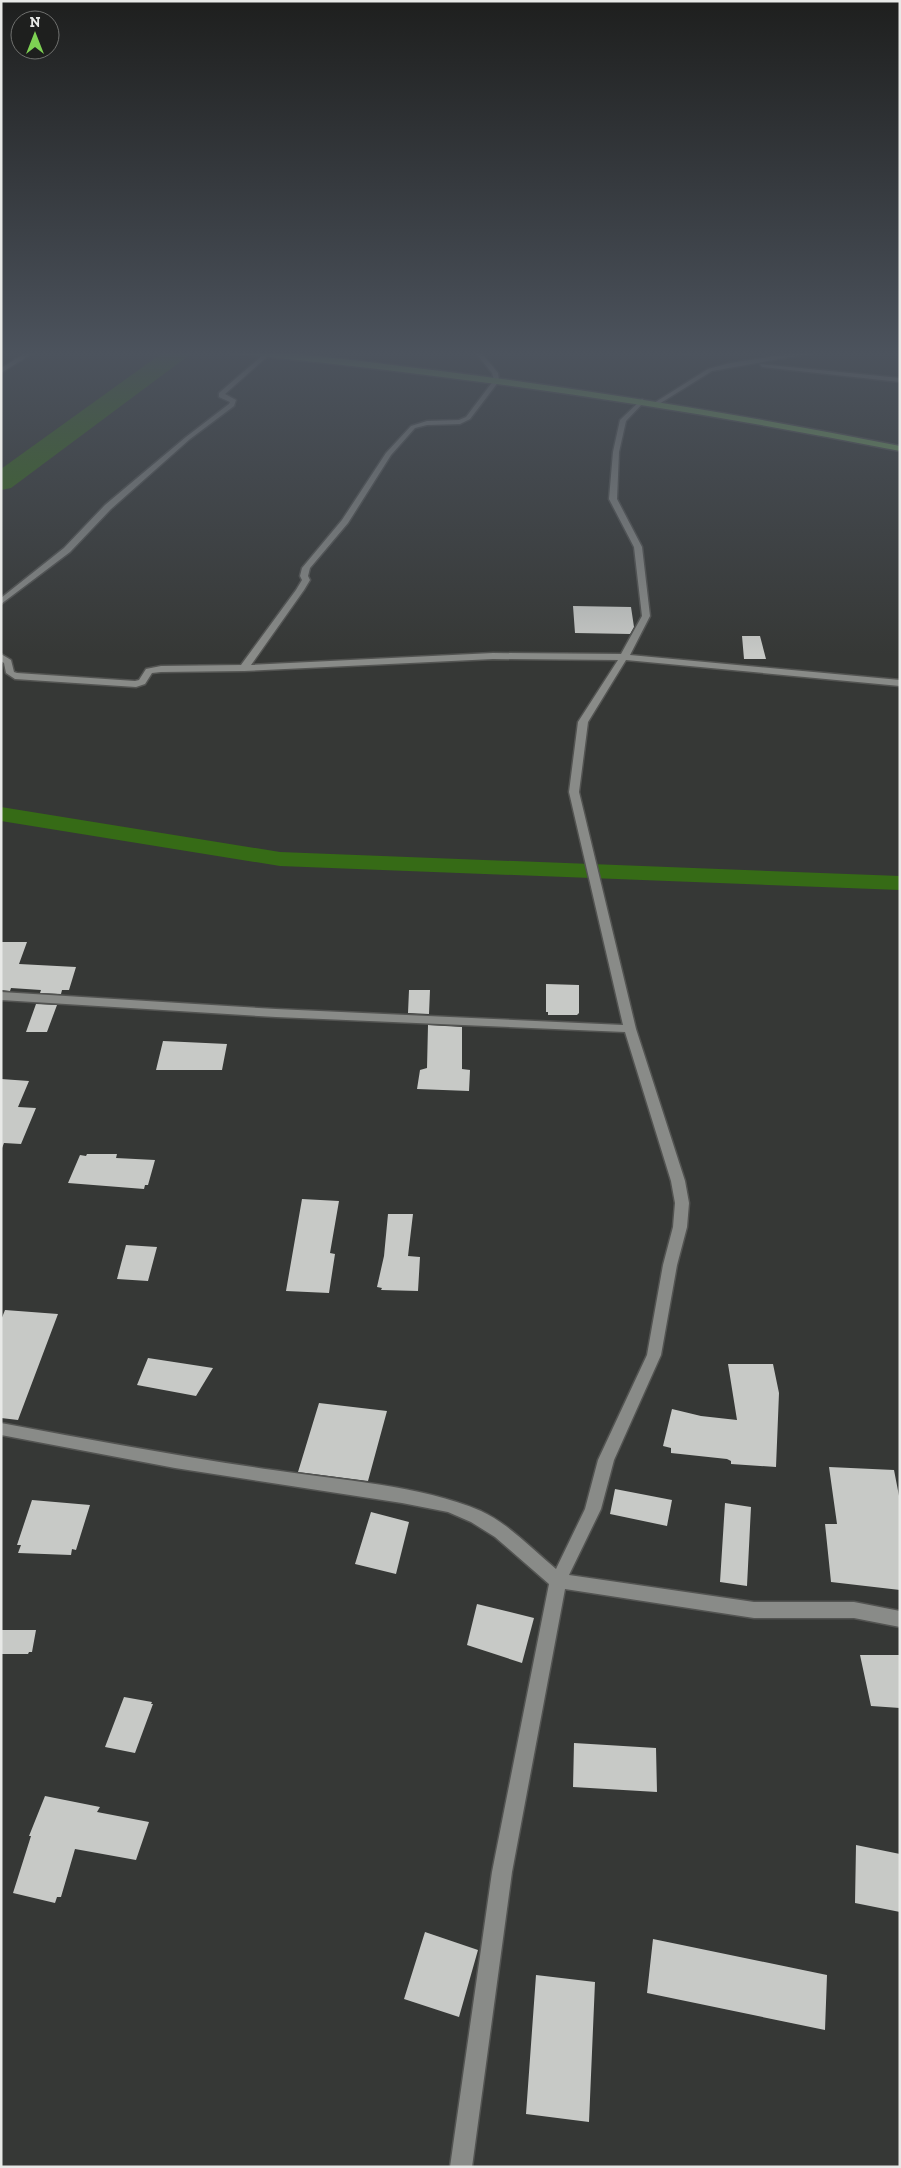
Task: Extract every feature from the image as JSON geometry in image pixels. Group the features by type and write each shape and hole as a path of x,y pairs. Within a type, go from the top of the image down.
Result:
{"street":[{"path":"1,602 66,550 108,507 172,452"},
{"path":"244,668 300,590 306,580 304,576 306,568 345,521 390,452"},
{"path":"461,2167 502,1872 558,1581 593,1509 606,1460 654,1355 670,1266 680,1227 682,1203 678,1181 630,1029 574,792 582,722 623,657 646,616 638,547 613,498 616,452"},
{"path":"1,657 8,662 10,673 15,676 136,684 142,682 149,671 154,669 244,668 493,656 623,657 900,683"},
{"path":"1,996 276,1013 630,1029"},
{"path":"1,1429 175,1462 402,1496 450,1506 477,1516 501,1532 558,1581 754,1610 854,1610 900,1619"}],"building":[{"path":"573,606 631,607 634,627 630,634 575,633"},
{"path":"742,636 760,636 766,659 744,659"},
{"path":"1,942 27,942 19,964 76,967 69,990 62,990 61,994 40,993 41,990 11,988 10,991 1,990"},
{"path":"546,984 579,985 579,1013 577,1015 548,1015 548,1012 546,1012"},
{"path":"409,990 430,990 429,1014 408,1013"},
{"path":"36,1004 57,1005 47,1032 26,1032"},
{"path":"428,1025 462,1027 462,1069 470,1070 469,1091 417,1089 420,1070 427,1068"},
{"path":"163,1041 227,1044 222,1070 156,1070"},
{"path":"1,1079 29,1081 18,1107 36,1108 21,1144 4,1143 2,1148"},
{"path":"87,1154 117,1154 116,1158 155,1160 148,1185 145,1185 144,1189 68,1183 80,1155 86,1156"},
{"path":"302,1199 339,1201 330,1253 335,1254 329,1293 286,1291"},
{"path":"388,1214 413,1214 408,1256 420,1257 418,1291 381,1290 382,1288 377,1287 384,1256"},
{"path":"126,1245 157,1247 148,1281 117,1279"},
{"path":"5,1310 58,1314 18,1420 1,1418 1,1320"},
{"path":"148,1358 213,1368 196,1396 137,1385"},
{"path":"728,1364 773,1364 779,1393 776,1467 731,1464 731,1461 727,1459 671,1453 671,1448 663,1446 672,1409 701,1416 737,1420"},
{"path":"319,1403 387,1411 368,1481 298,1472"},
{"path":"829,1467 894,1470 900,1501 900,1590 831,1582 825,1524 837,1524"},
{"path":"615,1489 672,1500 667,1526 610,1514"},
{"path":"32,1500 90,1505 76,1550 72,1549 71,1555 18,1553 21,1545 17,1545"},
{"path":"725,1503 751,1507 747,1586 720,1582"},
{"path":"371,1512 409,1522 396,1574 355,1564"},
{"path":"477,1604 534,1618 522,1663 467,1645"},
{"path":"1,1630 36,1630 32,1652 28,1654 1,1654"},
{"path":"860,1655 900,1655 900,1708 871,1706"},
{"path":"124,1697 152,1702 151,1704 153,1704 135,1753 105,1747"},
{"path":"574,1743 656,1748 657,1792 573,1787"},
{"path":"45,1796 100,1807 97,1812 149,1822 136,1860 75,1849 61,1897 57,1897 55,1903 13,1893 31,1836 29,1836"},
{"path":"856,1845 900,1854 900,1912 855,1903"},
{"path":"425,1932 478,1950 459,2017 404,1999"},
{"path":"653,1939 827,1975 825,2030 647,1993"},
{"path":"536,1975 595,1982 589,2122 526,2114"}],"waterway":[{"path":"1,482 42,452"},
{"path":"1,814 280,859 900,883"}]}
